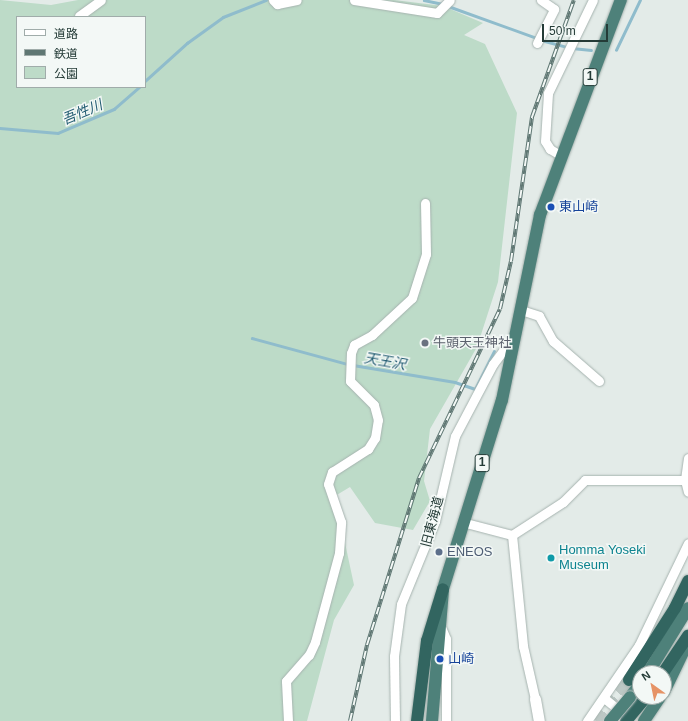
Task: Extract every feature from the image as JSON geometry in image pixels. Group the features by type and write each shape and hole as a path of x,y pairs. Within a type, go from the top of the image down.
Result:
{"highway":[{"name":"1","path":"417,721 428,641 462,522 502,400 540,215 560,155 621,0"},
{"path":"644,665 675,608 688,580"},
{"name":"1","path":"432,721 439,622 443,589"},
{"path":"653,665 688,608"},
{"path":"668,665 688,636"},
{"path":"672,675 688,641"},
{"path":"610,721 632,687"},
{"path":"626,721 639,705"},
{"path":"644,721 655,705"}],"street":[{"path":"79,16 101,0"},
{"path":"273,0 277,4 297,0"},
{"path":"354,0 437,14 450,0"},
{"path":"537,43 554,9 541,0"},
{"path":"560,155 550,149 545,141 548,93 593,0"},
{"path":"288,721 286,681 309,655 315,642 339,553 341,522 328,484 332,472 368,449 375,438 378,420 374,405 350,381 351,353 354,345 372,335 412,298 426,254 425,203"},
{"path":"521,310 539,316 553,341 599,381"},
{"name":"旧東海道","path":"395,721 394,656 401,604 435,521 455,436 493,364 514,336"},
{"path":"688,458 685,480 688,492"},
{"path":"462,522 512,535 563,502 585,480 685,480"},
{"path":"512,535 523,646 539,721"},
{"path":"587,721 639,645 688,543"},
{"path":"439,622 446,639 446,721"},
{"path":"604,698 614,706"}],"green space":[{"path":"0,0 51,5 78,0 394,0 443,6 483,23 464,35 485,44 517,113 498,282 477,347 430,429 424,481 430,501 413,530 375,523 350,487 335,496 354,585 334,620 307,721 0,721"}],"waterway":[{"name":"吾性川","path":"146,80 187,43 223,17 266,0"},
{"name":"吾性川","path":"424,0 443,4"},
{"name":"吾性川","path":"616,50 640,0"},
{"name":"吾性川","path":"448,6 537,38"},
{"name":"吾性川","path":"541,40 567,47"},
{"name":"吾性川","path":"572,48 591,50"},
{"name":"吾性川","path":"0,128 58,133 114,109 138,88"},
{"name":"天王沢","path":"252,338 348,364"},
{"name":"天王沢","path":"353,365 455,382 475,389 494,351"}],"tunnel":[{"path":"596,721 629,680"}],"railway":[{"path":"350,721 367,645 419,478 500,309 511,261 532,117 574,0"}],"place":[{"name":"東山崎","path":"551,207"},
{"name":"牛頭天王神社","path":"425,343"},
{"name":"ENEOS","path":"439,552"},
{"name":"Homma Yoseki Museum","path":"551,558"},
{"name":"山崎","path":"440,659"}]}
